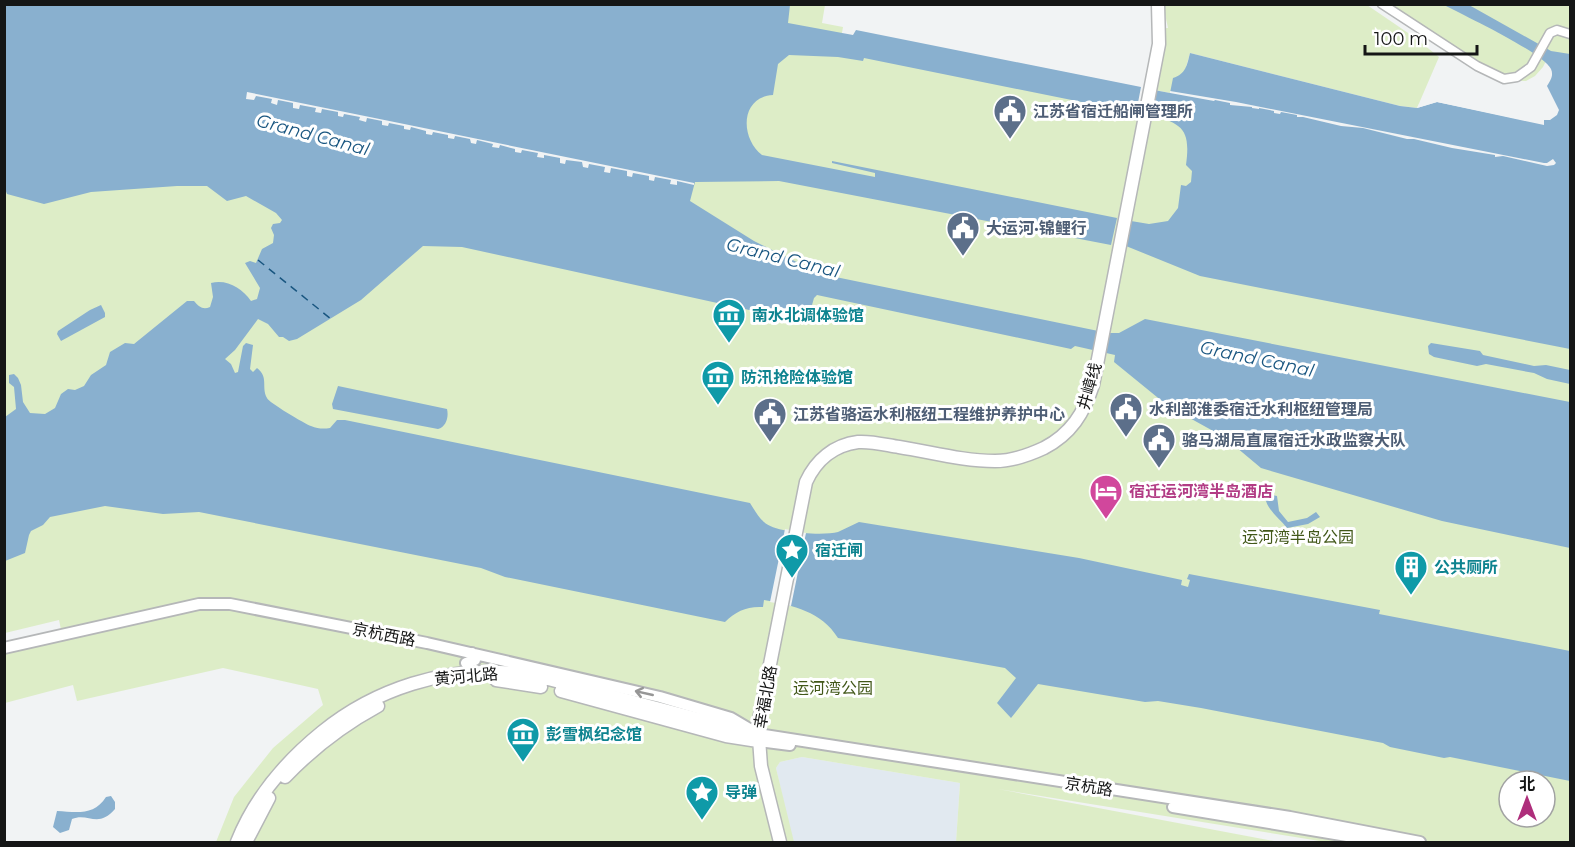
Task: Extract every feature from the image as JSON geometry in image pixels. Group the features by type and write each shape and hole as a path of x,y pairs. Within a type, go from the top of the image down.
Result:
{"main road":[{"name":"井嶂线","path":"779,622 803,489 809,474 823,457 839,447 858,442 870,442 963,458 996,461 1011,459 1031,454 1051,444 1079,420 1087,405 1098,358 1156,59 1160,36 1158,4"},
{"name":"幸福北路","path":"779,622 758,737 761,766 780,843"},
{"name":"黄河北路","path":"237,843 252,810 270,783 310,741 344,716 386,693 437,677 477,673 514,673 557,682 758,737"},
{"name":"黄河北路","path":"246,843 274,792 291,771 317,747 348,723 376,707 408,693 441,684 499,680 531,685 726,736 758,737"}],"street":[{"path":"1382,4 1499,78 1511,79 1526,72 1535,61 1548,36 1557,30 1570,34"},
{"name":"京杭西路","path":"4,648 200,604 230,604 393,636 469,658 660,697 731,718 758,737"},
{"name":"京杭路","path":"758,737 1383,843"},
{"name":"京杭路","path":"758,737 1290,817 1420,843"}],"shaded area":[{"path":"802,757 960,783 956,842 793,842 776,768 780,762"}],"green space":[{"path":"5,5 825,5 822,23 843,27 840,44 1570,192 1570,842 1326,842 998,789 1279,842 956,842 960,783 802,757 780,762 776,768 794,842 216,842 234,797 273,748 323,705 318,689 223,668 77,701 73,685 5,703 4,653 63,639 59,620 5,633"},
{"path":"1163,5 1367,5 1439,57 1417,108 1400,106 1190,53 1185,71 1179,76 1170,93 1154,90 1165,28 1168,28"},
{"path":"1375,5 1570,5 1570,57 1551,51 1543,67 1535,76 1526,81 1498,81 1478,71"}],"water":[{"name":"Grand Canal","path":"5,5 790,5 788,23 853,35 856,30 1141,87 1136,113 864,58 863,61 838,57 789,55 778,64 773,95 762,97 754,103 747,119 750,139 762,155 875,177 875,173 832,163 832,161 1117,218 1111,245 779,181 695,182 690,201 754,241 821,274 1108,333 1119,333 1145,319 1570,402 1570,548 1442,521 1261,468 1224,437 1168,406 1114,362 1115,355 1075,346 1071,349 817,295 810,312 793,312 777,316 462,247 423,246 361,300 297,339 289,341 279,337 268,324 258,319 235,350 225,359 231,364 235,373 238,372 243,346 246,343 253,345 250,369 253,372 257,368 261,371 267,398 287,413 314,427 330,428 337,420 345,420 750,503 764,522 778,529 831,533 859,522 1079,558 1182,580 1181,585 1188,587 1189,574 1380,610 1379,614 1570,651 1570,781 1557,778 1557,769 1510,769 1450,757 1444,758 1390,747 1383,743 1201,708 1158,701 1145,702 1038,684 1011,718 997,703 1016,678 1005,668 838,638 815,616 786,605 764,600 763,607 742,610 725,622 505,577 481,568 199,512 163,514 105,506 50,517 43,525 31,531 25,553 5,561 5,417 16,409 14,387 9,383 9,375 14,374 18,378 23,402 30,413 45,414 55,408 61,394 68,389 75,390 84,386 91,375 106,365 110,352 125,343 134,344 187,301 194,301 203,308 210,307 213,297 211,283 223,282 239,289 251,301 257,299 260,288 245,263 250,261 256,263 262,249 273,243 274,235 271,228 273,224 280,223 282,220 276,213 246,196 227,201 207,186 91,192 44,204 7,194 5,189"},
{"path":"1444,5 1469,5 1551,51 1570,54 1570,349 1200,276 1126,246 1131,221 1149,224 1168,221 1178,208 1181,185 1186,186 1191,182 1192,171 1186,165 1187,143 1182,129 1169,121 1149,114 1154,90 1170,93 1173,78 1183,71 1190,53 1400,106 1417,108 1437,102 1543,124 1544,120 1550,120 1557,115 1559,110 1547,86 1552,72 1545,62 1519,44"},
{"path":"101,305 105,317 61,341 57,334 58,331"},
{"path":"1431,343 1480,351 1483,355 1534,366 1546,365 1570,370 1570,384 1547,379 1534,373 1486,364 1477,366 1434,357 1429,354 1428,346"},
{"path":"338,386 447,409 448,415 443,426 438,429 333,409 332,404"},
{"path":"1268,494 1277,496 1279,511 1288,522 1307,518 1316,512 1320,517 1308,524 1287,528 1268,506 1265,497"},
{"path":"111,796 115,802 115,809 109,815 98,819 78,817 72,819 69,830 60,833 53,827 57,811 84,812 96,807 106,797"}],"pier":[{"path":"1170,91 1236,102 1544,163 1553,159 1556,163 1547,166 1503,156 1495,157 1495,155 1407,139 1363,128 1341,126 1259,108 1230,105 1230,103 1215,100 1170,93"},
{"path":"247,92 694,183 694,185 677,181 677,185 670,184 671,180 655,177 654,181 649,180 649,176 633,173 632,177 627,176 627,171 611,168 610,173 604,172 605,167 589,164 588,168 583,167 582,162 566,160 565,164 560,163 560,158 544,155 544,158 537,157 538,153 522,150 521,153 515,152 515,149 500,145 499,148 492,147 493,144 477,140 476,144 471,143 470,139 455,136 454,139 448,138 448,135 433,132 432,135 426,134 426,131 411,127 410,130 404,129 404,126 389,123 388,126 382,125 382,121 367,118 366,122 359,120 360,117 344,114 343,117 338,116 338,112 322,109 321,113 315,112 316,108 300,105 299,109 293,108 293,103 278,100 277,105 271,103 272,99 256,96 254,100 246,99"},
{"path":"1438,99 1541,121 1544,117 1544,125 1437,102 1417,108 1419,104"},
{"path":"785,529 806,533 791,606 770,602"}],"ferry route":[{"path":"258,260 331,319"}],"place":[{"name":"江苏省宿迁船闸管理所","path":"1010,140"},
{"name":"大运河·锦鲤行","path":"963,257"},
{"name":"南水北调体验馆","path":"729,344"},
{"name":"防汛抢险体验馆","path":"718,406"},
{"name":"水利部淮委宿迁水利枢纽管理局","path":"1126,438"},
{"name":"江苏省骆运水利枢纽工程维护养护中心","path":"770,443"},
{"name":"骆马湖局直属宿迁水政监察大队","path":"1159,469"},
{"name":"宿迁运河湾半岛酒店","path":"1106,520"},
{"name":"宿迁闸","path":"792,579"},
{"name":"公共厕所","path":"1411,596"},
{"name":"彭雪枫纪念馆","path":"523,763"},
{"name":"导弹","path":"702,821"}],"park label":[{"name":"运河湾半岛公园","path":"1298,537"},
{"name":"运河湾公园","path":"833,688"}]}
